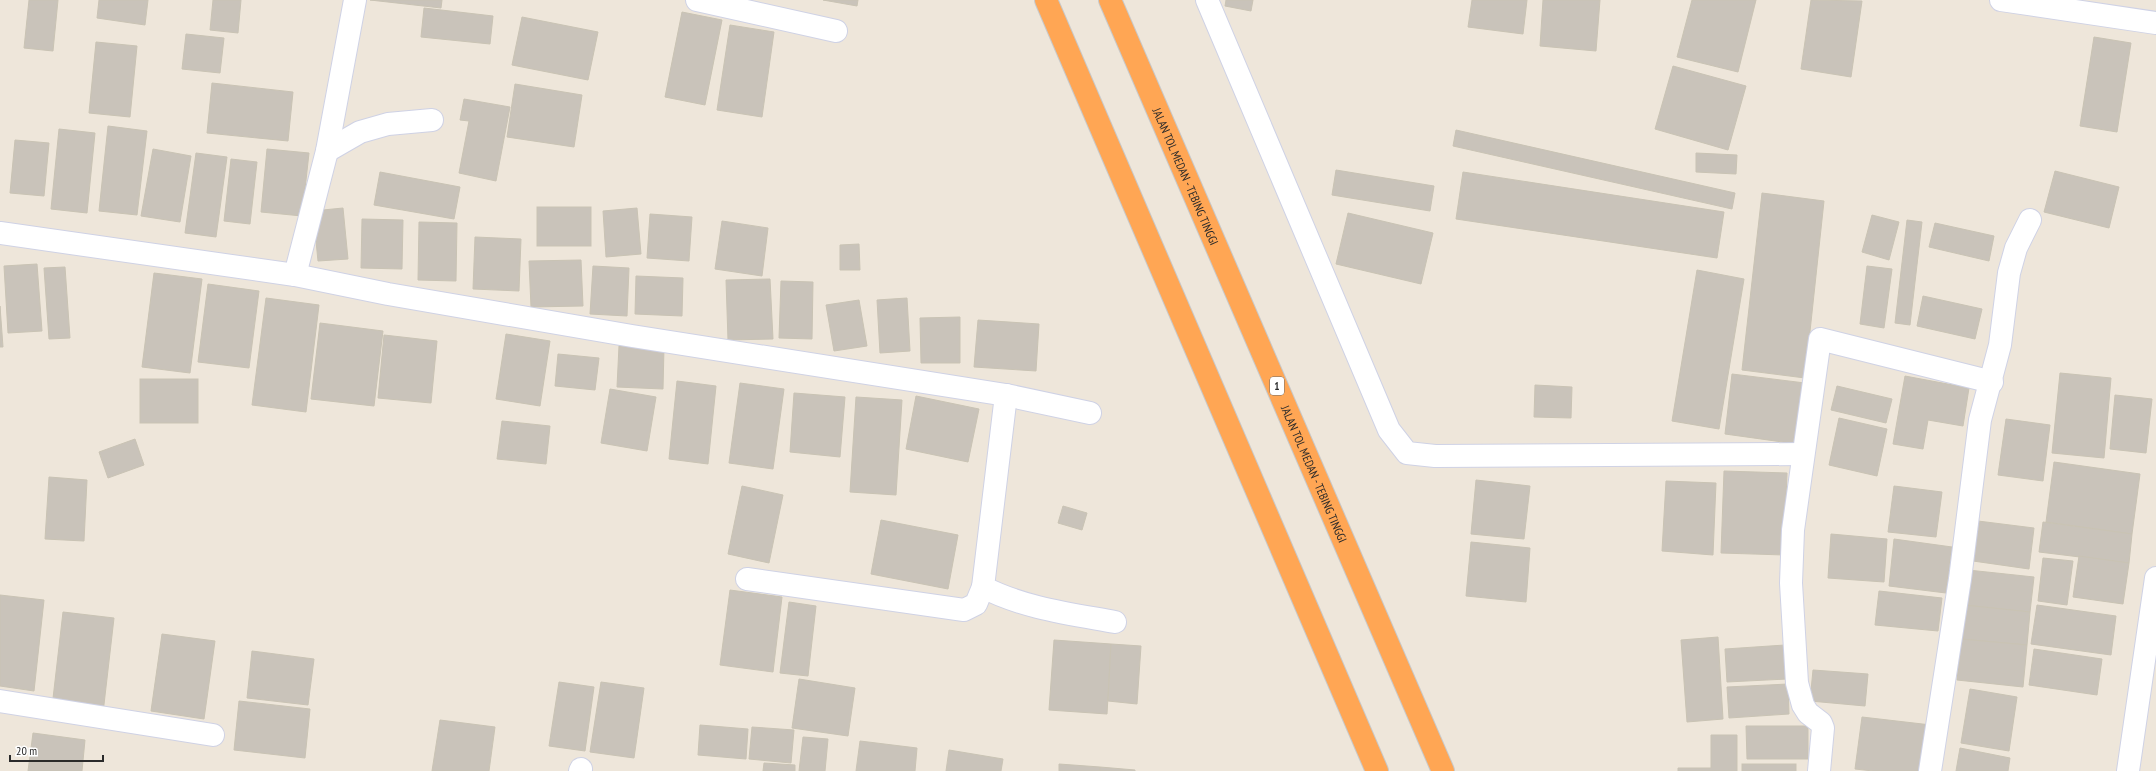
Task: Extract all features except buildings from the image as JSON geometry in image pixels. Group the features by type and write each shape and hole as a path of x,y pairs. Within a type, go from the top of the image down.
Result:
{"highway":[{"path":"1046,0 1377,771"},
{"name":"JALAN TOL MEDAN - TEBING TINGGI","path":"1110,0 1443,771"}],"street":[{"path":"296,275 327,151 355,0"},
{"path":"697,0 836,31"},
{"path":"1207,0 1389,430 1407,453 1435,456 1802,454"},
{"path":"2001,0 2156,23"},
{"path":"327,151 360,132 388,124 432,120"},
{"path":"1930,771 1960,579 1980,420 1992,382 2000,345 2009,273 2016,248 2030,220"},
{"path":"0,233 296,275 388,294 632,336 1006,395 1090,413"},
{"path":"1819,771 1823,728 1821,723 1808,713 1803,705 1797,683 1791,561 1802,454 1820,339 1992,382"},
{"path":"747,579 964,610 976,604 983,586 1006,395"},
{"path":"2128,771 2156,578"},
{"path":"983,586 997,594 1051,610 1115,622"},
{"path":"0,701 213,735"}]}
